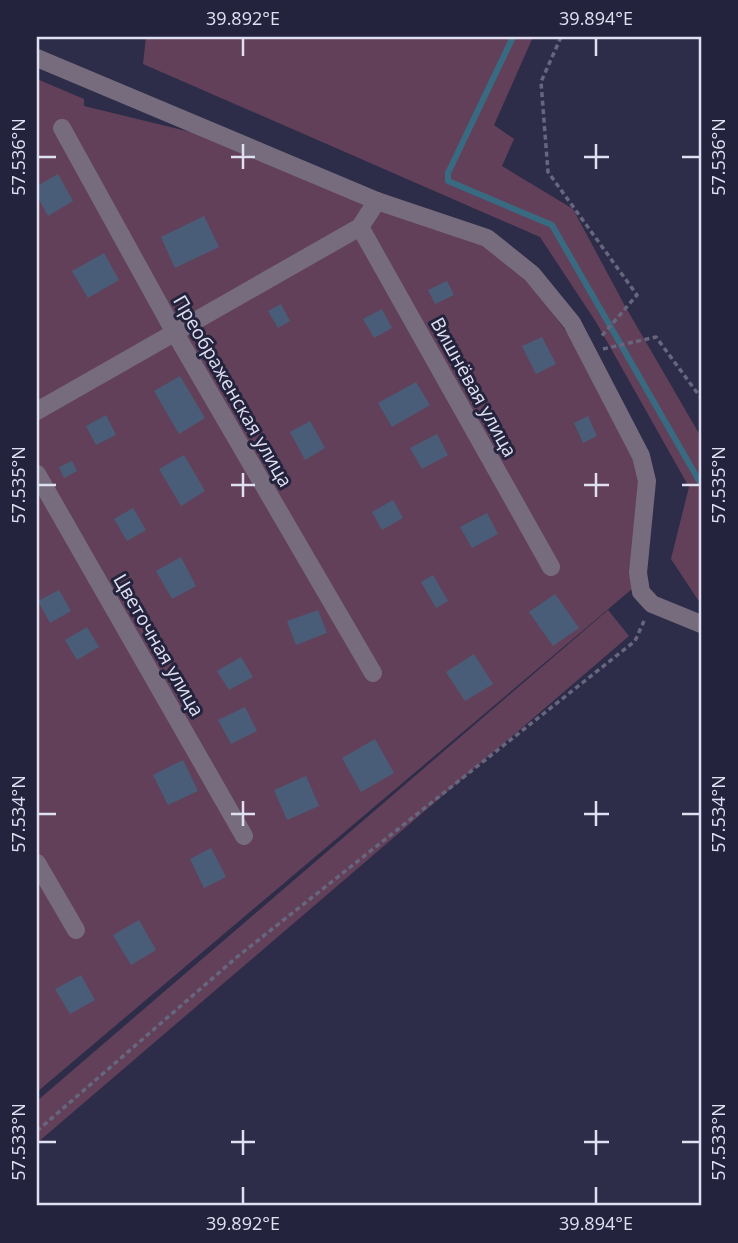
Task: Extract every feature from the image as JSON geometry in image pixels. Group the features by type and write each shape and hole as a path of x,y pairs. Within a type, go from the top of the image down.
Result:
{"street":[{"path":"37,58 377,201 486,238 532,274 572,324 641,456 647,481 638,573 641,592 652,604 701,624"},
{"name":"Преображенская улица","path":"62,128 174,333 373,673"},
{"path":"37,411 360,227 377,201"},
{"name":"Вишнёвая улица","path":"360,227 551,567"},
{"name":"Цветочная улица","path":"37,474 244,836"},
{"path":"37,863 76,930"}],"path":[{"path":"561,37 541,82 548,172 637,295 587,352"},
{"path":"587,352 656,337 701,398"},
{"path":"37,1131 237,957 635,641 652,604"}],"shaded area":[{"path":"146,37 533,37 494,125 514,139 502,166 573,209 625,306 701,437 701,601 671,559 689,487 596,322 540,237 143,64"},
{"path":"37,79 84,99 84,106 203,135 483,241 526,278 599,375 642,477 632,589 37,1092"},
{"path":"608,610 629,636 37,1143 37,1101"}],"building":[{"path":"58,174 73,201 48,216 37,196 37,186"},
{"path":"204,216 219,247 175,268 161,237"},
{"path":"104,253 119,280 88,298 72,271"},
{"path":"447,281 454,295 435,304 428,290"},
{"path":"281,304 290,321 278,328 268,311"},
{"path":"382,309 392,328 374,338 363,319"},
{"path":"542,337 556,364 536,374 522,346"},
{"path":"180,376 205,418 179,434 154,391"},
{"path":"416,382 430,405 392,427 378,403"},
{"path":"106,415 116,435 96,445 86,426"},
{"path":"588,416 597,436 583,443 574,423"},
{"path":"310,421 325,448 305,460 290,432"},
{"path":"437,434 448,455 422,469 410,448"},
{"path":"184,455 205,491 181,506 159,469"},
{"path":"72,461 77,471 64,478 59,467"},
{"path":"393,500 403,518 382,530 372,512"},
{"path":"133,508 146,530 127,541 114,519"},
{"path":"487,513 498,534 472,548 460,527"},
{"path":"181,557 196,586 172,599 156,571"},
{"path":"433,575 448,601 436,608 421,582"},
{"path":"59,590 71,611 50,623 38,601"},
{"path":"555,594 579,628 553,646 529,612"},
{"path":"318,610 327,633 296,645 287,621"},
{"path":"87,627 99,647 77,660 65,640"},
{"path":"474,654 493,684 465,701 446,672"},
{"path":"241,657 253,677 229,690 217,671"},
{"path":"245,707 257,731 231,744 218,720"},
{"path":"375,739 394,773 361,792 342,758"},
{"path":"183,760 198,791 168,805 153,775"},
{"path":"306,776 319,806 287,820 274,790"},
{"path":"211,848 226,877 204,888 190,859"},
{"path":"139,920 156,950 131,965 113,935"},
{"path":"81,975 95,1000 70,1014 55,989"}],"waterway":[{"path":"513,37 448,173 448,181 552,225 701,484"}]}
